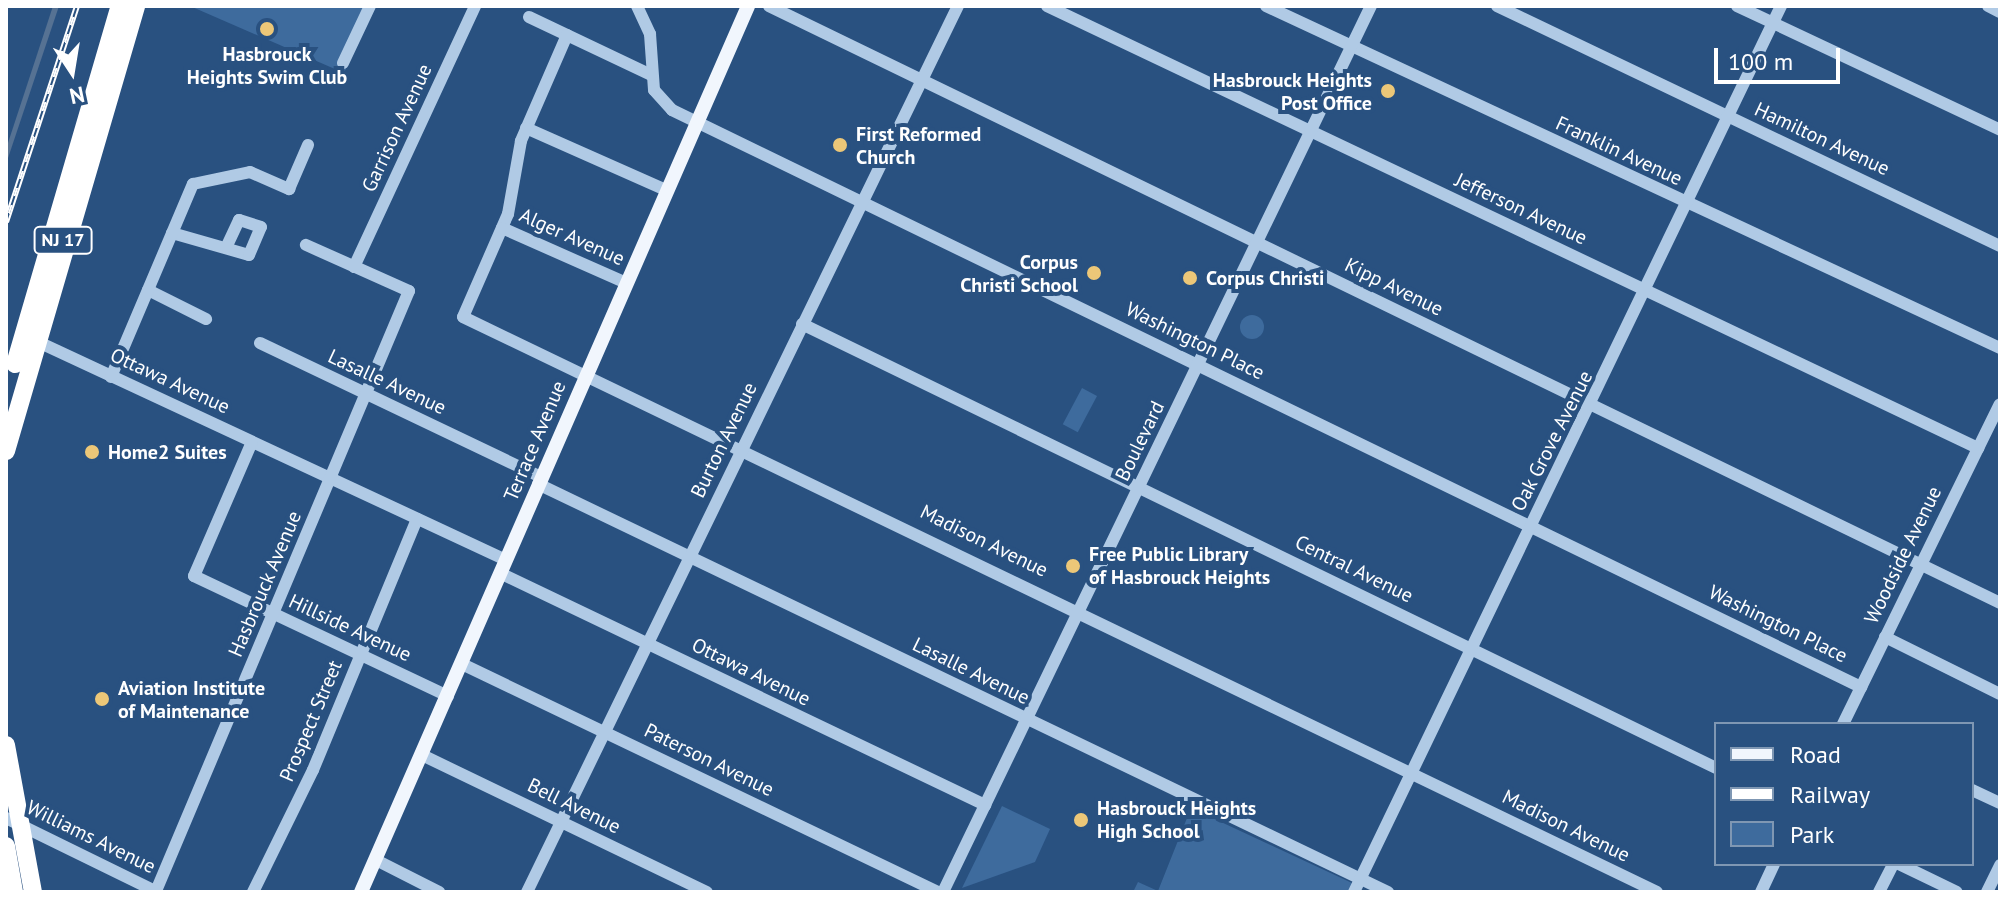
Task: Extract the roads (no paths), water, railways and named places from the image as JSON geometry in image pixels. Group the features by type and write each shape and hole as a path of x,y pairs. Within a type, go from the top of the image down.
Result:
{"highway":[{"name":"NJ 17","path":"6,399 45,241 120,6"},
{"name":"NJ 17","path":"6,451 34,340 136,6"},
{"path":"6,745 14,821 33,892"},
{"path":"6,846 14,892"}],"main road":[{"name":"Terrace Avenue","path":"361,892 424,756 539,481 748,6"}],"street":[{"path":"343,63 370,6"},
{"name":"Garrison Avenue","path":"354,267 475,6"},
{"path":"529,17 651,75 650,34 637,6"},
{"name":"Kipp Avenue","path":"769,6 2000,603"},
{"name":"Burton Avenue","path":"527,892 862,202 916,77 958,6"},
{"name":"Jefferson Avenue","path":"1047,6 1978,448"},
{"name":"Franklin Avenue","path":"1266,6 2000,348"},
{"name":"Boulevard","path":"940,892 1080,610 1371,6"},
{"name":"Hamilton Avenue","path":"1497,6 2000,246"},
{"path":"1737,6 2000,130"},
{"name":"Oak Grove Avenue","path":"1354,892 1594,405 1781,6"},
{"path":"1988,6 2000,12"},
{"path":"502,228 526,128 567,35"},
{"name":"Washington Place","path":"651,75 664,105 697,122 1861,687"},
{"path":"526,128 666,190"},
{"path":"111,377 193,184 250,172 289,189 308,145"},
{"name":"Alger Avenue","path":"502,228 626,283"},
{"name":"Madison Avenue","path":"502,228 463,317 587,371 1657,892"},
{"path":"172,233 227,246"},
{"path":"306,245 354,267"},
{"name":"Hasbrouck Avenue","path":"157,892 409,291 354,267"},
{"path":"148,290 206,319"},
{"name":"Central Avenue","path":"802,324 1714,767"},
{"name":"Ottawa Avenue","path":"34,340 417,519 648,644 985,805"},
{"name":"Lasalle Avenue","path":"260,343 690,557 1388,892"},
{"name":"Woodside Avenue","path":"1844,722 2000,404"},
{"name":"Hillside Avenue","path":"252,442 194,576 448,696"},
{"name":"Prospect Street","path":"253,892 361,655 417,519"},
{"path":"1885,637 2000,694"},
{"name":"Paterson Avenue","path":"462,664 940,892"},
{"name":"Bell Avenue","path":"424,756 707,892"},
{"path":"1974,791 2000,803"},
{"name":"Williams Avenue","path":"14,821 142,888 157,892"},
{"path":"376,860 439,892"},
{"path":"1987,892 2000,865"},
{"path":"1761,892 1773,866"},
{"path":"1879,892 1892,866"},
{"path":"1903,866 1957,892"}],"railway":[{"path":"6,222 77,6"}],"place":[{"name":"Hasbrouck Heights Swim Club","path":"267,29"},
{"name":"Hasbrouck Heights Post Office","path":"1388,91"},
{"name":"First Reformed Church","path":"840,145"},
{"name":"Corpus Christi School","path":"1094,273"},
{"name":"Corpus Christi","path":"1190,278"},
{"name":"Home2 Suites","path":"92,452"},
{"name":"Free Public Library of Hasbrouck Heights","path":"1073,566"},
{"name":"Aviation Institute of Maintenance","path":"102,699"},
{"name":"Hasbrouck Heights High School","path":"1081,820"}]}
